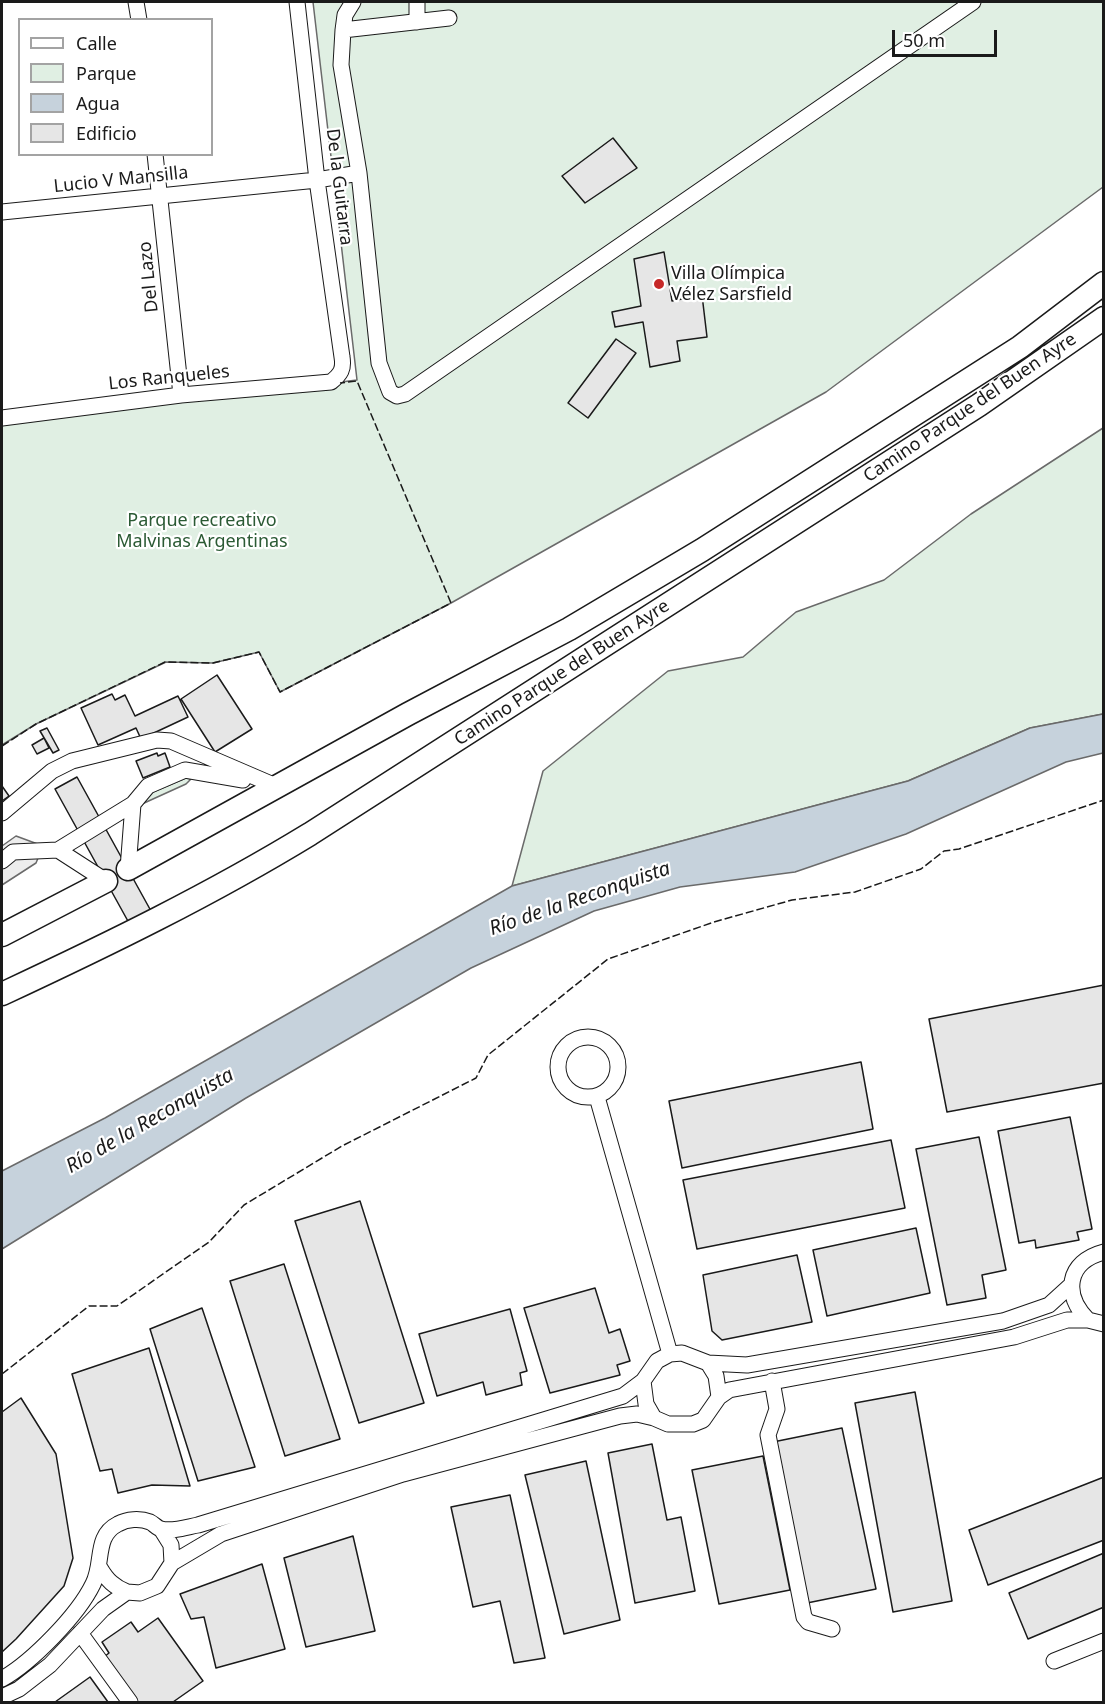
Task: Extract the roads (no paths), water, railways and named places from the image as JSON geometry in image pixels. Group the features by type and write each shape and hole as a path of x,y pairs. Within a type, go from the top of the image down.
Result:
{"highway":[{"name":"Camino Parque del Buen Ayre","path":"129,869 568,629 702,550 1020,347 1104,283"},
{"name":"Camino Parque del Buen Ayre","path":"2,994 170,914 237,879 979,405 1104,318"},
{"path":"2,935 106,881"}],"street":[{"path":"136,2 138,18"},
{"name":"De la Guitarra","path":"297,2 317,180 344,368 339,376"},
{"path":"353,2 345,15 341,65 359,173 379,363 390,392 397,396 419,386 974,2"},
{"path":"417,2 417,22"},
{"path":"343,30 449,18"},
{"name":"Del Lazo","path":"155,156 182,395"},
{"name":"Lucio V Mansilla","path":"2,212 317,180 359,173"},
{"name":"Los Ranqueles","path":"2,418 182,395 331,382 339,376"},
{"path":"2,813 52,771 72,761 157,740 171,741 278,786"},
{"path":"2,861 13,852 58,850 132,804 148,786 185,770 278,786"},
{"path":"129,869 132,804"},
{"path":"58,850 106,881"},
{"path":"591,1036 610,1045 619,1064 614,1084 597,1097 578,1096 563,1084 559,1075 560,1056 564,1048 580,1037 591,1036"},
{"path":"597,1097 670,1354"},
{"path":"161,1529 198,1525 623,1396 643,1381 657,1361 670,1354 682,1353 708,1363 747,1365 1004,1321 1049,1305 1071,1285 1083,1263 1093,1255 1104,1252"},
{"path":"1071,1285 1072,1297 1078,1310 1088,1320"},
{"path":"172,1563 171,1545 161,1529 149,1522 131,1519 117,1524 105,1535 99,1549 100,1568 105,1578 115,1587 127,1592 140,1593 157,1586 172,1563 221,1534 403,1474 620,1416 637,1414 668,1424 693,1424 703,1420 719,1397 729,1390 1014,1336 1067,1320 1088,1320 1104,1324"},
{"path":"708,1363 716,1376 719,1397"},
{"path":"643,1381 645,1404 654,1418"},
{"path":"772,1381 777,1409 768,1435 804,1617 808,1622 832,1629"},
{"path":"2,1679 41,1647 81,1604 100,1568"},
{"path":"2,1697 19,1689 50,1665 103,1609 127,1592"},
{"path":"80,1633 130,1702"},
{"path":"1054,1661 1104,1641"}],"water":[{"name":"Río de la Reconquista","path":"1103,714 1103,753 1066,762 906,834 795,872 680,887 594,911 471,968 246,1098 2,1249 2,1171 105,1118 512,886 908,781 1030,728"}],"place":[{"name":"Villa Olímpica Vélez Sarsfield","path":"659,284"}],"park label":[{"name":"Parque recreativo Malvinas Argentinas","path":"202,531"}]}
